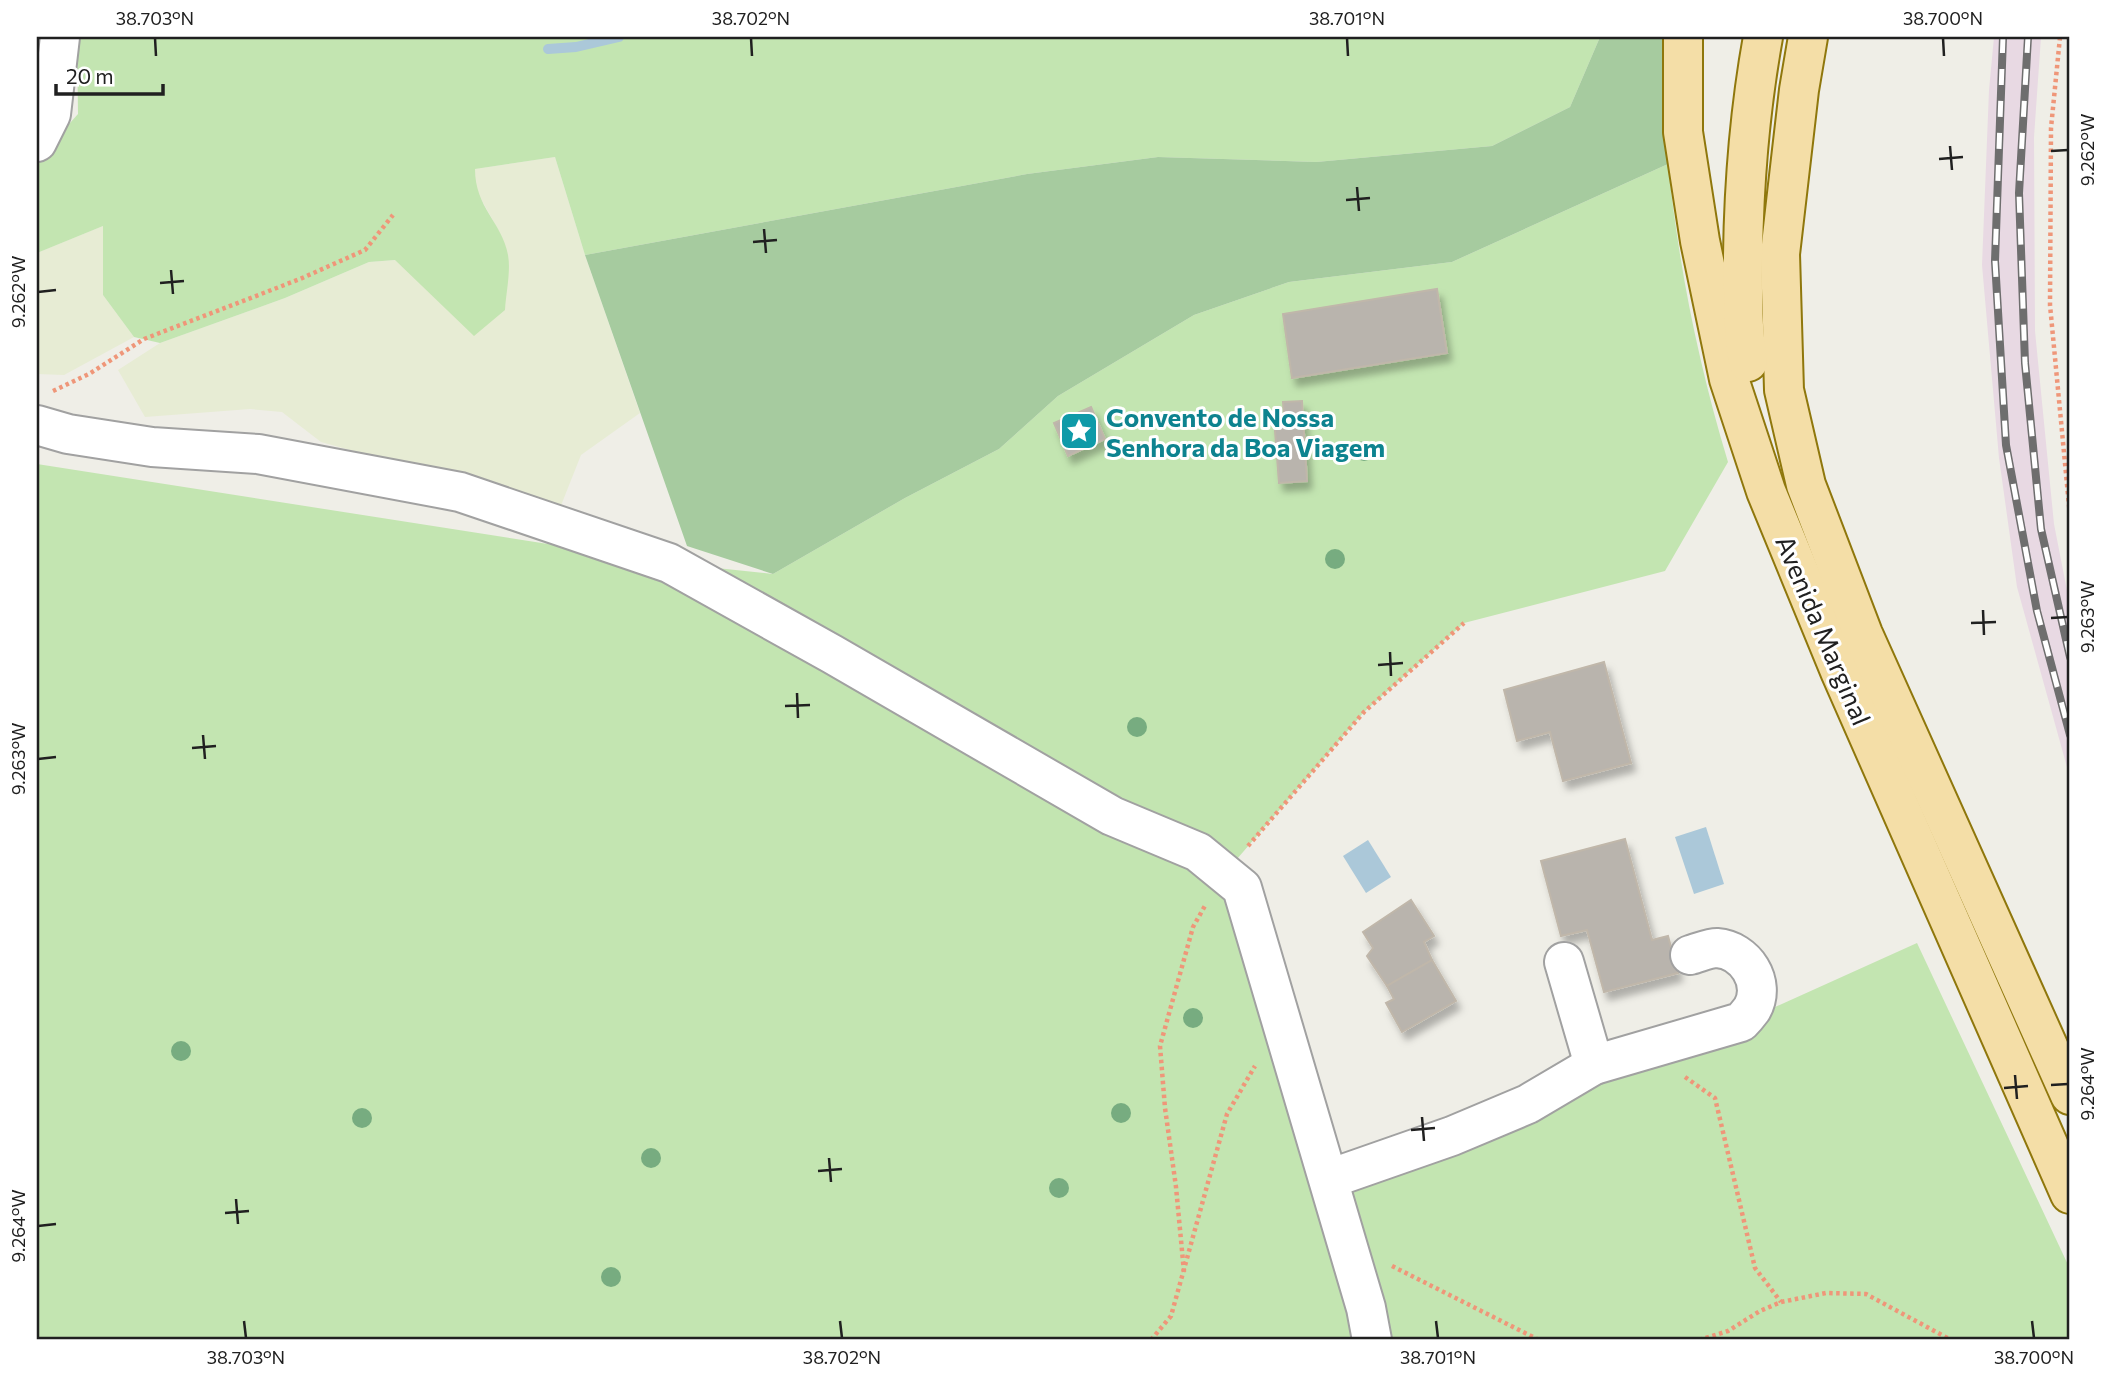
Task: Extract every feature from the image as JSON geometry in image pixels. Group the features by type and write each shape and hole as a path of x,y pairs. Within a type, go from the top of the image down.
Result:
{"main road":[{"name":"Avenida Marginal","path":"1683,37 1683,132 1700,241 1729,379 1766,491 1840,671 2070,1194"},
{"path":"1763,37 1755,81 1743,205 1742,326 1766,491"},
{"name":"Avenida Marginal","path":"1808,37 1798,90 1780,254 1784,390 1806,485 1863,634 2070,1094"}],"street":[{"path":"37,142 51,114 46,81 60,37"},
{"path":"45,408 68,434 152,447 258,454 460,492 669,563 832,653 1112,816 1198,852 1242,888 1329,1179 1366,1308 1372,1340"},
{"path":"1329,1179 1452,1136 1528,1104 1594,1065 1741,1022 1753,1008 1758,986 1750,968 1737,952 1714,948 1690,956"},
{"path":"1564,962 1594,1065"}],"path":[{"path":"2060,37 2051,128 2050,305 2070,516"},
{"path":"45,408 89,374 144,339 300,279 365,250 393,215"},
{"path":"1151,1340 1171,1316 1227,1114 1282,1018"},
{"path":"1646,1050 1715,1098 1755,1269 1781,1302"},
{"path":"1390,1265 1539,1340"},
{"path":"1699,1340 1728,1331 1760,1311 1781,1302 1826,1293 1866,1294 1951,1340"}],"shaded area":[{"path":"1994,37 2041,37 2034,137 2035,331 2054,524 2070,606 2070,778 2017,587 1999,458 1982,265 1989,90"}],"green space":[{"path":"77,37 1600,37 1570,107 1492,146 1316,162 1158,157 1027,174 585,255 555,157 475,169 479,194 505,243 509,268 505,310 474,336 395,260 369,262 285,298 160,343 134,337 103,295 103,226 37,253 37,160 78,114"},
{"path":"1600,37 1665,37 1668,164 1452,262 1289,282 1194,315 1058,396 999,449 905,498 773,574 687,546 585,255 1027,174 1158,157 1316,162 1492,146 1570,107"},
{"path":"555,157 585,255 640,413 581,455 560,508 321,442 282,412 250,409 145,417 118,370 160,343 285,298 369,262 396,260 474,335 500,233 476,190 474,169"},
{"path":"1668,164 1691,314 1728,462 1665,571 1464,623 1364,712 1224,874 1329,1179 1742,1022 1917,943 2070,1269 2070,1340 37,1340 37,464 669,563 773,574 905,498 999,449 1058,396 1194,315 1289,282 1452,262"},
{"path":"103,226 103,295 134,337 64,375 37,374 37,253"}],"water":[{"path":"1706,827 1724,884 1694,894 1675,837"},
{"path":"1368,840 1391,877 1366,893 1343,856"}],"building":[{"path":"1437,289 1447,353 1292,378 1283,314"},
{"path":"1302,401 1307,481 1279,483 1274,418 1284,417 1283,402"},
{"path":"1091,407 1105,439 1068,456 1054,423"},
{"path":"1604,662 1631,763 1563,781 1550,732 1517,741 1504,690"},
{"path":"1625,839 1652,940 1668,936 1678,973 1604,992 1587,930 1561,936 1541,861"},
{"path":"1411,900 1434,936 1424,942 1432,960 1387,986 1367,956 1373,948 1363,932"},
{"path":"1432,960 1456,1001 1402,1032 1386,1003 1394,999 1387,986"}],"waterway":[{"path":"548,49 576,47 619,37"}],"railway":[{"path":"2003,37 1995,261 2006,445 2037,611 2070,735"},
{"path":"2028,37 2019,193 2025,363 2041,529 2070,657"}],"place":[{"name":"Convento de Nossa Senhora da Boa Viagem","path":"1079,431"}]}
